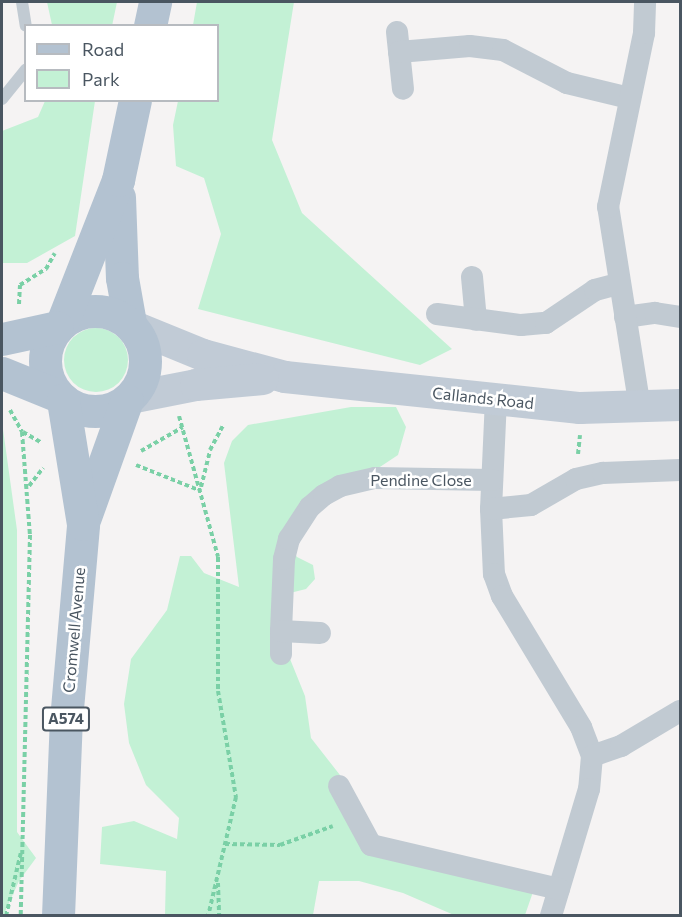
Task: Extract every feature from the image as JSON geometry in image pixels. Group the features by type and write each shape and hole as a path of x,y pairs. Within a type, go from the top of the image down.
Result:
{"main road":[{"path":"150,24 155,2"},
{"name":"A574","path":"61,398 45,370 49,340 60,325 118,180 135,102"},
{"name":"A574","path":"118,180 120,260 131,325 141,339 145,370 129,399"},
{"path":"2,339 60,325 88,310 111,313 131,325"},
{"path":"2,373 95,411 112,409 129,399"},
{"name":"Cromwell Avenue","path":"58,915 66,720 83,524 61,398"},
{"name":"Cromwell Avenue","path":"83,524 129,399"}],"street":[{"path":"640,408 618,284 608,207 644,33 645,2"},
{"path":"403,89 398,42 503,50 567,83 629,98"},
{"path":"472,277 476,320"},
{"path":"436,315 521,325 546,323 595,290 618,284"},
{"path":"625,317 655,313 681,317"},
{"name":"Callands Road","path":"131,325 203,355 285,377 579,408 681,405"},
{"name":"Callands Road","path":"129,399 196,385 285,377"},
{"name":"Pendine Close","path":"496,399 490,551 502,596 581,727 592,756 589,789 550,915"},
{"path":"491,509 531,505 576,479 603,472 681,470"},
{"name":"Pendine Close","path":"281,654 284,559 289,538 310,507 324,495 340,486 375,478 492,480"},
{"path":"281,631 320,633"},
{"path":"592,756 621,746 681,711"},
{"path":"339,786 371,845 559,889"}],"lane":[{"path":"22,2 26,24"},
{"path":"2,99 24,72"}],"path":[{"path":"20,285 46,269 56,250"},
{"path":"9,407 22,432 28,487 21,915"},
{"path":"176,408 202,489 218,557 218,691 236,797 208,915"},
{"path":"202,489 210,450 223,426"},
{"path":"134,454 183,427"},
{"path":"124,460 202,489"},
{"path":"225,844 280,845 356,817"},
{"path":"6,915 23,838"},
{"path":"218,878 219,915"}],"green space":[{"path":"47,2 117,2 112,24 52,24"},
{"path":"197,2 294,2 272,140 302,213 452,349 420,365 198,309 221,234 204,178 176,166 173,125 178,102 219,102 219,24 193,24"},
{"path":"45,102 95,102 75,236 27,263 2,263 2,131 38,117"},
{"path":"96,328 114,334 122,342 128,360 122,378 114,386 96,392 78,386 70,378 64,360 70,342 78,334"},
{"path":"351,407 396,407 406,427 398,455 324,504 284,538 297,557 313,565 315,579 306,589 290,593 288,654 305,696 311,738 354,793 363,843 534,889 525,915 454,915 403,893 359,881 319,881 313,915 165,915 166,871 100,864 102,827 134,821 177,839 179,818 146,785 129,743 124,704 131,659 167,610 180,556 191,556 204,573 239,587 224,463 232,441 248,425"},
{"path":"2,422 17,530 17,832 36,858 19,881 3,916"}]}
